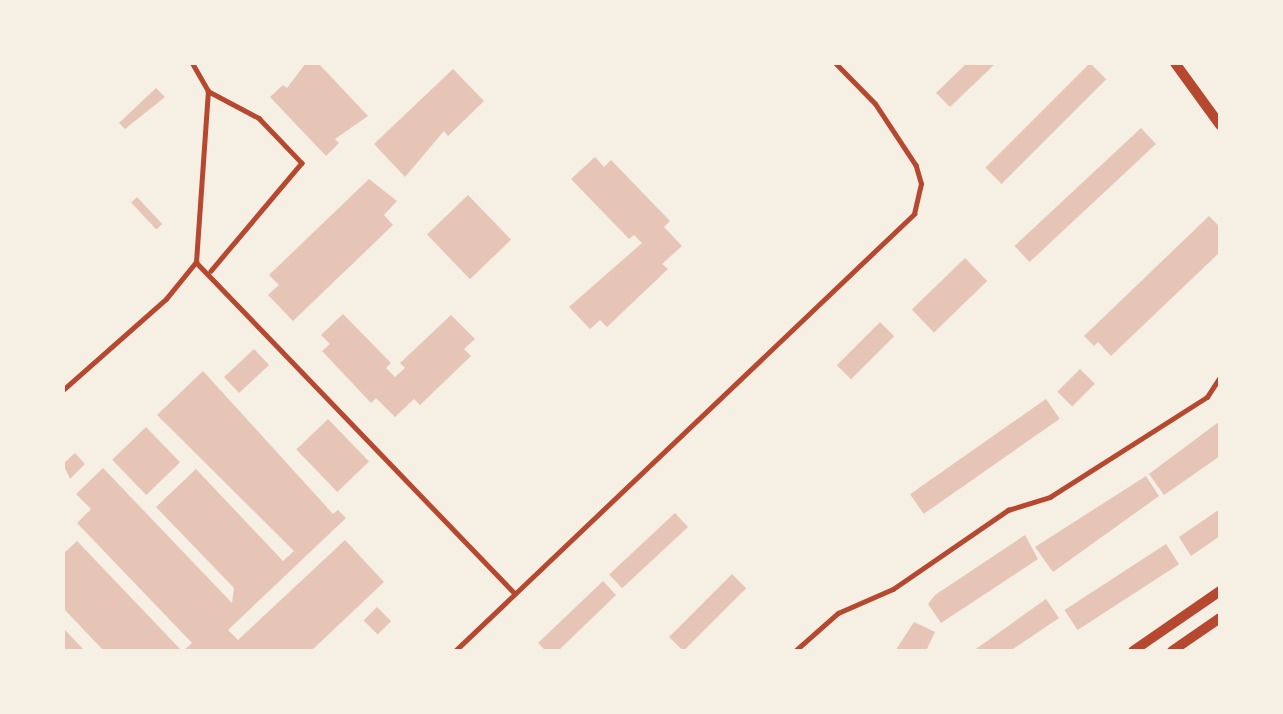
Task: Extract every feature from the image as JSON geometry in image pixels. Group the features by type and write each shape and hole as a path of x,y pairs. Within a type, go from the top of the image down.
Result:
{"street":[{"path":"1175,63 1220,125"},
{"path":"1133,651 1220,591"},
{"path":"1172,651 1220,618"}],"lane":[{"path":"63,390 166,299 196,262 208,92 192,63"},
{"path":"455,651 914,214 921,184 916,166 875,104 835,63"},
{"path":"208,92 259,118 302,163 211,271"},
{"path":"196,262 211,271 515,593"},
{"path":"795,651 838,612 893,589 1008,510 1050,497 1207,397 1220,377"}],"building":[{"path":"306,63 318,63 368,116 335,139 339,143 326,156 270,97 283,85 287,88"},
{"path":"967,63 996,63 950,107 936,93"},
{"path":"1090,63 1106,79 1002,184 985,168"},
{"path":"453,69 484,101 448,136 444,131 405,177 374,144"},
{"path":"156,88 165,97 125,129 119,123"},
{"path":"1141,128 1156,144 1029,262 1014,246"},
{"path":"595,157 604,167 611,160 670,221 664,227 682,246 662,264 668,269 607,327 600,320 590,329 569,307 642,243 634,235 629,239 571,179"},
{"path":"369,179 397,201 384,215 393,225 293,321 268,295 279,285 269,275"},
{"path":"468,195 511,240 470,279 427,235"},
{"path":"137,197 162,224 156,230 131,202"},
{"path":"1209,216 1220,227 1220,252 1111,356 1098,342 1094,346 1084,336"},
{"path":"965,258 987,281 934,332 912,309"},
{"path":"343,314 391,363 386,368 395,377 405,368 400,363 451,315 475,339 464,349 471,356 420,405 414,399 395,417 376,398 371,403 322,351 330,344 321,335"},
{"path":"880,322 894,336 851,379 837,365"},
{"path":"254,349 269,365 239,393 224,377"},
{"path":"1080,369 1095,384 1072,406 1057,392"},
{"path":"203,371 333,514 338,510 346,518 228,630 238,640 345,540 384,582 311,651 183,651 192,643 77,523 91,509 76,494 103,468 232,603 234,588 156,507 196,469 283,561 294,551 157,415"},
{"path":"1046,399 1060,419 924,514 910,494"},
{"path":"328,419 369,461 337,492 296,450"},
{"path":"1220,421 1220,456 1164,495 1149,474"},
{"path":"146,427 180,462 146,495 112,460"},
{"path":"75,453 85,464 70,479 63,464"},
{"path":"1146,476 1159,496 1053,572 1035,547"},
{"path":"1220,509 1220,536 1191,556 1179,537"},
{"path":"675,513 688,527 622,588 609,574"},
{"path":"1025,535 1038,559 941,623 928,604 935,595"},
{"path":"77,541 182,651 104,651 63,608 63,554"},
{"path":"1166,544 1179,564 1078,630 1065,610"},
{"path":"732,574 746,588 683,651 669,637"},
{"path":"603,581 616,595 558,651 546,651 538,643"},
{"path":"1046,599 1059,618 1010,651 973,651"},
{"path":"377,607 391,621 378,635 364,620"},
{"path":"914,622 935,632 926,651 895,651"},
{"path":"65,630 85,651 63,651"}]}
